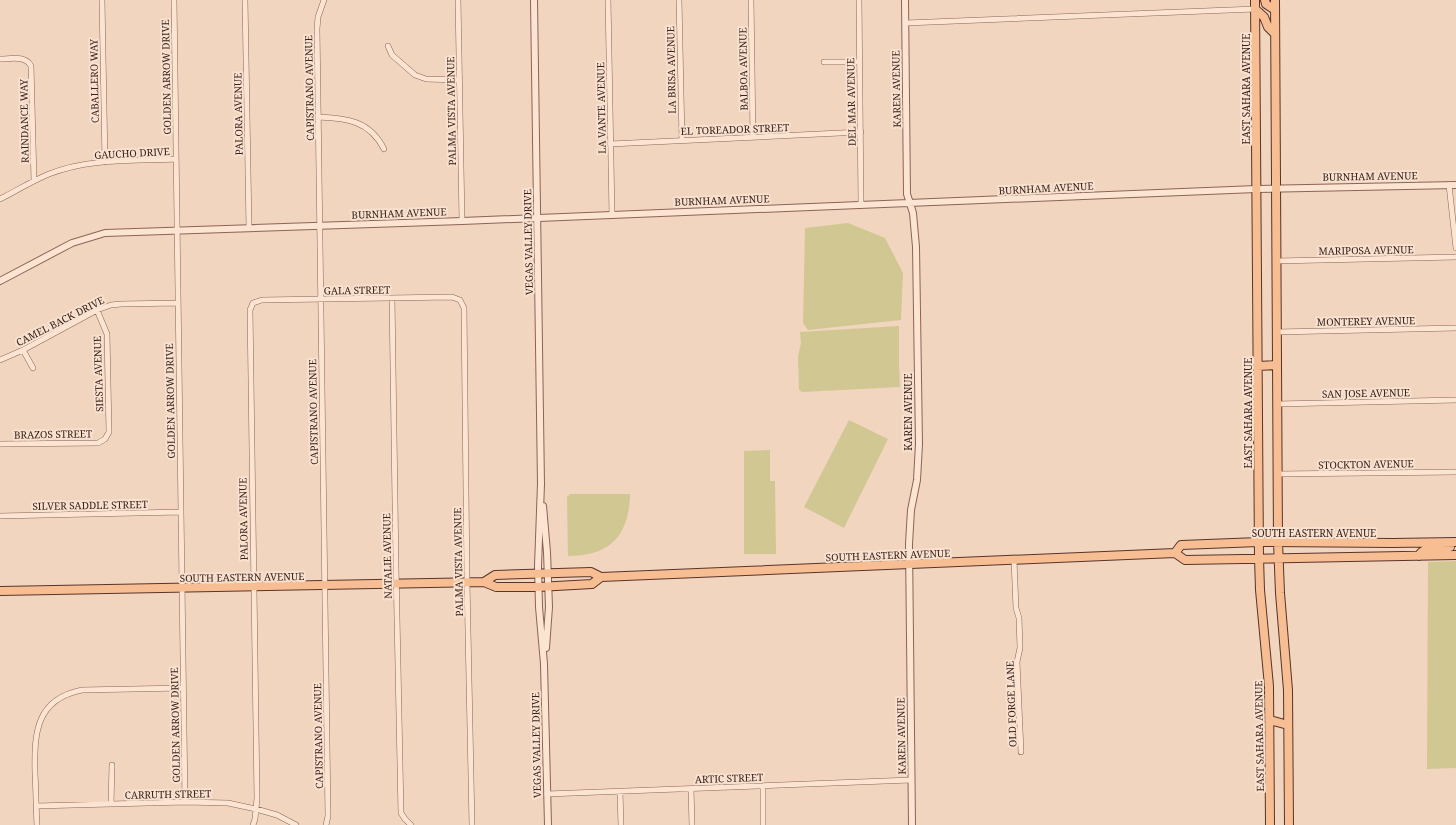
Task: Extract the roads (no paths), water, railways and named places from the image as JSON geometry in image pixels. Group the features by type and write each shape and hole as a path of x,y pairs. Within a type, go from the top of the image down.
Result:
{"main road":[{"name":"EAST SAHARA AVENUE","path":"1255,0 1259,558 1260,590 1269,678 1270,825"},
{"path":"1265,0 1266,4 1275,10"},
{"path":"1274,0 1278,559 1287,676 1289,825"},
{"path":"1256,9 1264,17 1268,27 1274,34"},
{"path":"1258,366 1276,365"},
{"name":"SOUTH EASTERN AVENUE","path":"1175,553 1181,545 1259,542 1456,542"},
{"path":"1419,556 1420,552 1424,549 1456,547"},
{"name":"SOUTH EASTERN AVENUE","path":"484,582 495,575 538,573 591,572 601,577 1175,553 1185,560 1456,555"},
{"name":"SOUTH EASTERN AVENUE","path":"0,591 467,582 484,582 496,588 592,584 601,577"},
{"path":"1270,720 1288,725"}],"street":[{"name":"CABALLERO WAY","path":"102,0 105,162"},
{"name":"GOLDEN ARROW DRIVE","path":"174,0 185,802"},
{"name":"PALORA AVENUE","path":"246,0 248,228"},
{"name":"CAPISTRANO AVENUE","path":"324,0 318,17 317,29 328,816 326,825"},
{"name":"PALMA VISTA AVENUE","path":"458,0 462,221"},
{"name":"VEGAS VALLEY DRIVE","path":"534,0 541,484 538,587 544,664 548,825"},
{"name":"LA VANTE AVENUE","path":"608,0 612,215"},
{"name":"LA BRISA AVENUE","path":"679,0 682,140"},
{"name":"BALBOA AVENUE","path":"751,0 753,137"},
{"name":"DEL MAR AVENUE","path":"858,0 862,204"},
{"name":"KAREN AVENUE","path":"906,0 907,194 913,213 916,247 919,444 917,480 911,510 909,544 912,825"},
{"path":"906,23 1256,9"},
{"path":"388,46 392,55 415,75 426,79 459,80"},
{"name":"RAINDANCE WAY","path":"0,59 23,58 28,61 31,66 34,181"},
{"path":"824,62 859,62"},
{"path":"318,117 338,118 357,122 379,139 384,149"},
{"name":"EL TOREADOR STREET","path":"610,144 861,132"},
{"name":"GAUCHO DRIVE","path":"0,200 34,181 50,174 76,166 105,162 176,159"},
{"path":"1449,185 1456,248"},
{"name":"BURNHAM AVENUE","path":"0,281 72,243 105,233 462,221 862,204 910,204 1256,188 1456,185"},
{"name":"MARIPOSA AVENUE","path":"1276,261 1456,257"},
{"name":"GALA STREET","path":"253,303 262,300 452,297 460,300"},
{"name":"NATALIE AVENUE","path":"392,298 401,814 411,825"},
{"name":"PALMA VISTA AVENUE","path":"460,300 464,308 467,582 472,825"},
{"name":"CAMEL BACK DRIVE","path":"0,360 23,350 97,310 111,305 178,303"},
{"name":"PALORA AVENUE","path":"253,303 250,310 257,798 253,825"},
{"name":"SIESTA AVENUE","path":"97,310 107,334 108,432 105,439"},
{"name":"MONTEREY AVENUE","path":"1277,332 1456,328"},
{"path":"23,350 33,368"},
{"name":"SAN JOSE AVENUE","path":"1277,404 1456,400"},
{"name":"BRAZOS STREET","path":"0,444 98,443 105,439"},
{"name":"STOCKTON AVENUE","path":"1277,474 1456,472"},
{"name":"VEGAS VALLEY DRIVE","path":"541,484 547,552 549,607 544,664"},
{"name":"SILVER SADDLE STREET","path":"0,516 181,512"},
{"name":"OLD FORGE LANE","path":"1014,560 1016,608 1019,618 1020,648 1017,662 1021,752"},
{"path":"37,825 35,747 38,726 42,716 51,705 71,692 82,690 183,688"},
{"path":"111,804 112,765"},
{"name":"ARTIC STREET","path":"547,794 911,780"},
{"path":"763,786 763,825"},
{"path":"691,789 692,825"},
{"path":"620,792 621,825"},
{"name":"CARRUTH STREET","path":"36,806 185,802 228,803 256,808 277,815 296,825"}]}
